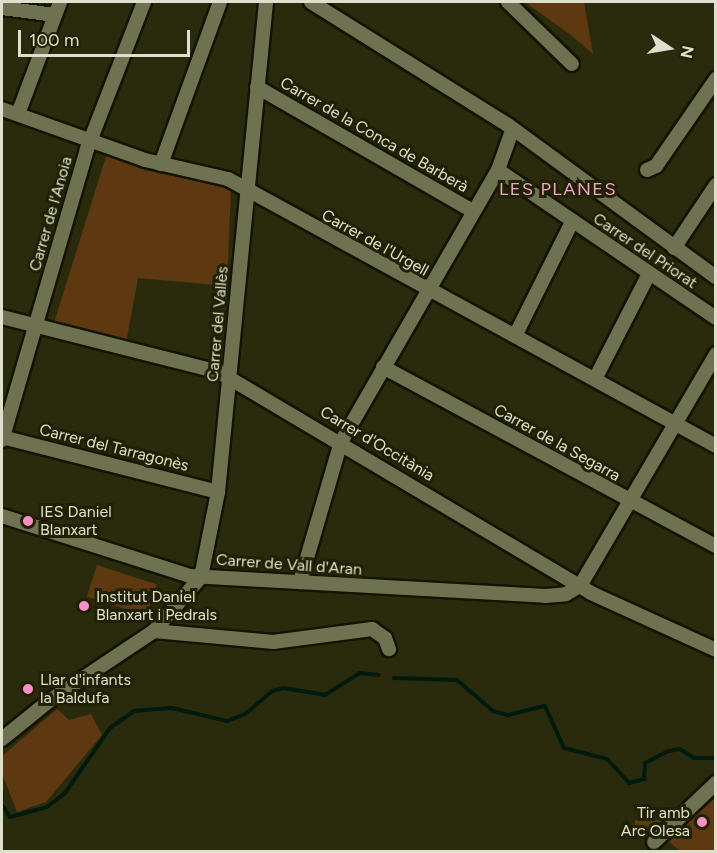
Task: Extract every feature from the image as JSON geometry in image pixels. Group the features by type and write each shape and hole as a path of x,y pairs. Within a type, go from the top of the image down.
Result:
{"street":[{"path":"18,114 60,2"},
{"name":"Carrer de l'Anoia","path":"2,438 91,137 144,2"},
{"path":"160,164 220,2"},
{"name":"Carrer del Vallès","path":"2,739 49,701 154,632 201,576 218,492 266,2"},
{"path":"300,582 341,442 426,291 498,171 512,131 311,2"},
{"path":"508,2 572,64"},
{"path":"2,8 55,15"},
{"path":"647,170 656,166 716,79"},
{"name":"Carrer de la Conca de Barberà","path":"257,87 473,212"},
{"name":"Carrer de l'Urgell","path":"2,109 91,137 160,164 228,179 426,291 515,336 716,446"},
{"name":"Carrer del Priorat","path":"512,131 716,277"},
{"name":"Carrer del Priorat","path":"498,171 716,318"},
{"path":"674,248 716,185"},
{"path":"515,336 572,222"},
{"path":"595,380 649,274"},
{"name":"Carrer d'Occitània","path":"2,317 35,328 230,377 580,586 716,650"},
{"path":"580,586 674,423 714,359"},
{"name":"Carrer de la Segarra","path":"383,367 628,501 716,546"},
{"name":"Carrer del Tarragonès","path":"2,438 218,492"},
{"name":"Carrer de Vall d'Aran","path":"2,516 201,576 545,596 566,594 580,586"},
{"path":"154,632 273,642 372,629 386,638 389,649"},
{"path":"654,842 716,783"}],"shaded area":[{"path":"525,2 584,2 593,54 572,36"},
{"path":"108,150 145,170 231,188 227,286 138,278 126,343 54,323"},
{"path":"97,565 157,584 147,616 87,596"},
{"path":"57,709 69,720 91,714 102,735 46,802 17,812 2,774 2,756"},
{"name":"Tir amb Arc Olesa","path":"711,798 715,802 715,851 680,851 669,842"}],"building":[{"path":"635,820 662,820 662,822 654,830 635,830"}],"waterway":[{"path":"2,805 10,817 47,807 65,793 110,728 134,711 172,708 227,721 245,714 272,691 284,688 325,695 360,673 379,675"},
{"path":"394,678 457,680 493,711 508,715 545,706 564,748 607,759 629,783 644,779 645,763 669,751 680,749 694,758 716,758"},
{"path":"2,793 2,800"}],"place":[{"name":"IES Daniel Blanxart","path":"28,521"},
{"name":"Institut Daniel Blanxart i Pedrals","path":"84,606"},
{"name":"Llar d'infants la Baldufa","path":"28,689"},
{"name":"Tir amb Arc Olesa","path":"702,822"}],"district":[{"name":"LES PLANES","path":"558,189"}]}
